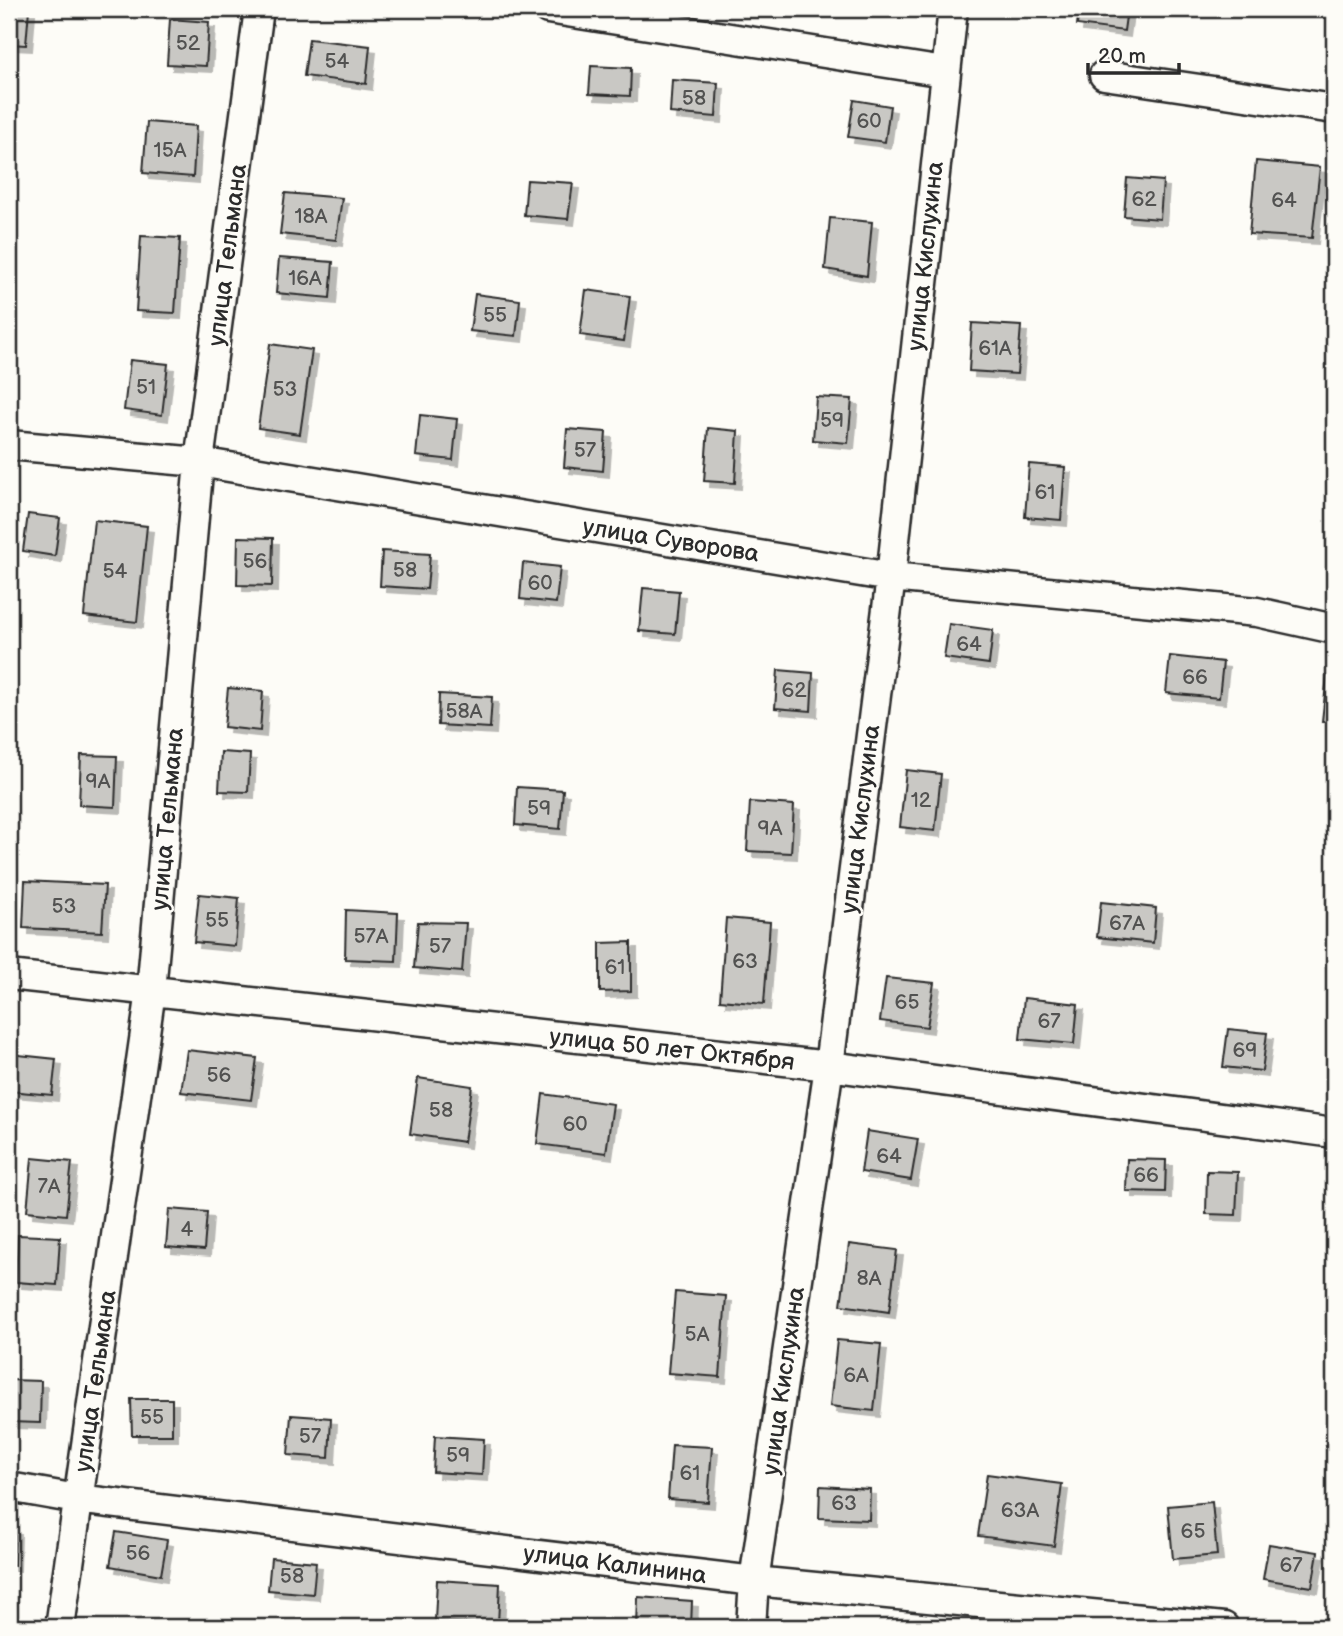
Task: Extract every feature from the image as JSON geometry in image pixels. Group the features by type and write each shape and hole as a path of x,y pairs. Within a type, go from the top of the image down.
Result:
{"street":[{"name":"улица Тельмана","path":"60,1627 151,991 199,462 259,9"},
{"path":"548,9 944,72"},
{"name":"улица Кислухина","path":"751,1627 754,1581 829,1066 891,577 944,72 953,9"},
{"path":"1104,75 1334,110"},
{"name":"улица Суворова","path":"9,445 199,462 891,577 1257,612 1334,629"},
{"name":"улица 50 лет Октября","path":"9,975 829,1066 1334,1133"},
{"name":"улица Калинина","path":"9,1487 77,1499 754,1581 1224,1627"}],"building":[{"path":"9,9 29,9 26,45 9,44"},
{"path":"1079,9 1127,9 1124,31 1077,25"},
{"path":"170,19 209,22 206,66 167,64"},
{"path":"309,39 370,46 366,84 304,76"},
{"path":"591,66 631,68 630,96 589,94"},
{"path":"672,80 718,83 716,117 670,113"},
{"path":"854,100 890,106 885,142 848,137"},
{"path":"147,122 196,126 193,177 143,173"},
{"path":"1256,161 1320,167 1312,238 1249,234"},
{"path":"1127,178 1163,181 1160,219 1124,216"},
{"path":"527,180 573,183 568,219 524,215"},
{"path":"285,193 342,198 336,240 280,234"},
{"path":"830,218 872,222 867,276 825,269"},
{"path":"141,236 180,238 175,313 136,311"},
{"path":"279,258 333,262 330,298 276,293"},
{"path":"586,290 630,296 624,341 580,335"},
{"path":"475,294 520,300 516,336 470,331"},
{"path":"972,323 1021,326 1017,374 969,371"},
{"path":"270,344 312,350 300,434 258,428"},
{"path":"130,360 168,364 162,415 124,410"},
{"path":"816,397 852,399 848,443 813,440"},
{"path":"420,415 457,419 453,460 416,456"},
{"path":"708,428 738,431 735,483 704,481"},
{"path":"567,429 606,432 603,471 564,467"},
{"path":"1029,464 1065,467 1061,520 1025,517"},
{"path":"28,514 60,518 55,556 23,551"},
{"path":"94,520 147,526 137,622 84,616"},
{"path":"238,537 273,538 272,586 237,585"},
{"path":"382,551 430,554 427,589 380,586"},
{"path":"523,563 560,567 556,603 520,599"},
{"path":"643,588 679,591 675,634 639,631"},
{"path":"949,624 993,630 989,664 944,658"},
{"path":"1170,656 1223,662 1219,698 1166,693"},
{"path":"778,670 813,673 811,711 775,708"},
{"path":"1327,676 1334,676 1334,722 1322,721"},
{"path":"228,688 263,691 260,731 224,727"},
{"path":"439,694 492,697 490,728 438,725"},
{"path":"221,752 250,754 248,792 219,791"},
{"path":"81,755 117,756 115,807 79,805"},
{"path":"906,770 941,774 935,831 900,827"},
{"path":"517,787 563,790 560,829 515,825"},
{"path":"750,802 794,805 791,853 747,851"},
{"path":"25,881 105,885 102,932 23,928"},
{"path":"199,894 239,898 235,946 194,942"},
{"path":"1101,902 1156,908 1153,943 1097,937"},
{"path":"346,910 398,913 396,961 345,959"},
{"path":"726,918 770,922 764,1004 720,1000"},
{"path":"418,922 466,923 462,972 414,968"},
{"path":"631,942 631,991 600,992 600,943"},
{"path":"886,978 934,983 927,1027 880,1021"},
{"path":"1024,998 1078,1004 1074,1044 1020,1039"},
{"path":"1228,1029 1267,1033 1262,1071 1223,1067"},
{"path":"187,1050 257,1058 251,1100 181,1092"},
{"path":"9,1054 56,1059 52,1095 9,1091"},
{"path":"418,1078 472,1086 464,1142 410,1134"},
{"path":"543,1094 613,1104 606,1153 537,1144"},
{"path":"867,1131 918,1139 911,1180 861,1172"},
{"path":"32,1158 72,1162 66,1215 27,1211"},
{"path":"1127,1159 1166,1160 1165,1192 1126,1191"},
{"path":"1207,1171 1238,1172 1236,1215 1206,1214"},
{"path":"169,1209 207,1212 204,1250 166,1247"},
{"path":"18,1235 60,1237 57,1285 16,1282"},
{"path":"849,1244 897,1250 889,1312 841,1305"},
{"path":"675,1292 726,1296 720,1377 668,1373"},
{"path":"837,1340 881,1344 874,1411 830,1406"},
{"path":"9,1380 41,1381 40,1423 9,1422"},
{"path":"131,1399 172,1399 172,1435 132,1435"},
{"path":"291,1415 331,1418 329,1458 288,1455"},
{"path":"435,1436 484,1439 482,1475 433,1472"},
{"path":"672,1445 712,1447 708,1502 668,1499"},
{"path":"987,1474 1062,1484 1054,1546 978,1536"},
{"path":"820,1486 870,1489 869,1520 819,1518"},
{"path":"1212,1502 1217,1555 1173,1559 1168,1506"},
{"path":"9,1529 15,1529 14,1565 9,1565"},
{"path":"116,1532 167,1540 161,1575 110,1566"},
{"path":"1269,1544 1318,1552 1312,1587 1263,1579"},
{"path":"271,1558 316,1562 313,1594 268,1590"},
{"path":"437,1580 500,1584 498,1624 435,1621"},
{"path":"638,1597 692,1601 691,1627 637,1627"},
{"path":"793,1621 841,1627 792,1627"}]}
